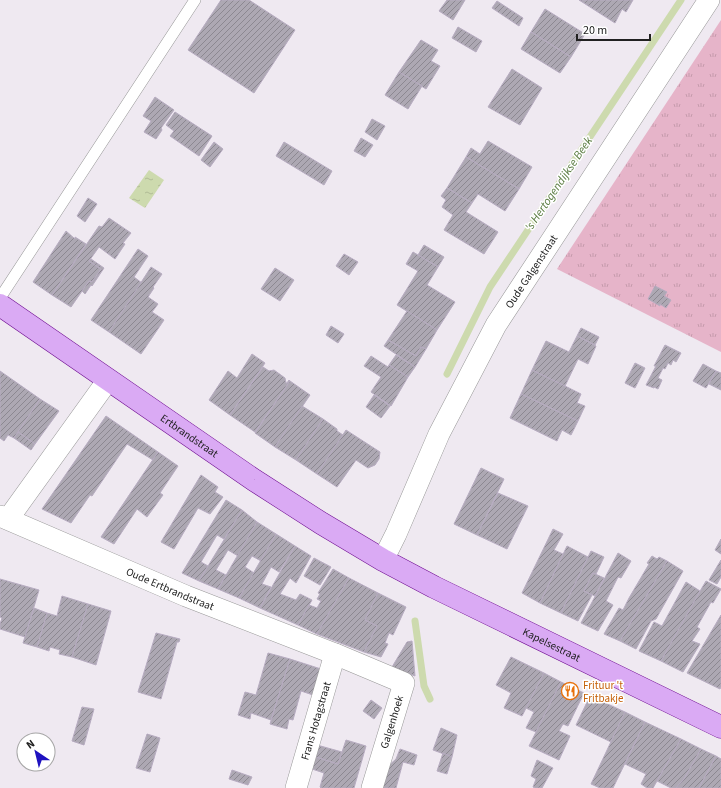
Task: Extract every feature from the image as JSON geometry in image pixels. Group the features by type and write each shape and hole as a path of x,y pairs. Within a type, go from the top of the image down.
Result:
{"main road":[{"name":"Ertbrandstraat","path":"0,305 254,480 321,523 383,560"},
{"name":"Kapelsestraat","path":"383,560 434,587 721,727"}],"street":[{"name":"Oude Galgenstraat","path":"383,560 396,534 439,434 496,325 709,0"},
{"name":"Oude Ertbrandstraat","path":"108,380 4,518 186,596 335,654"},
{"name":"Frans Hotagstraat","path":"296,788 335,654"},
{"name":"Galgenhoek","path":"335,654 404,683 372,788"}],"lane":[{"path":"0,298 196,0"}],"green space":[{"path":"721,20 721,352 557,269"}],"water":[{"path":"149,170 164,180 145,208 129,198"}],"building":[{"path":"221,0 249,0 295,30 254,93 188,50"},
{"path":"447,0 465,0 453,20 439,11"},
{"path":"579,0 633,0 626,12 622,9 615,23"},
{"path":"497,1 523,18 519,26 492,8"},
{"path":"545,9 585,34 571,57 531,32"},
{"path":"458,27 482,41 476,52 452,38"},
{"path":"531,32 571,57 560,73 521,49"},
{"path":"421,40 438,50 431,61 440,66 426,89 399,72"},
{"path":"512,69 542,88 520,125 488,107"},
{"path":"399,72 422,86 408,109 385,95"},
{"path":"155,97 174,110 161,128 162,130 156,139 144,132 151,121 143,116"},
{"path":"175,112 212,136 199,156 170,136 174,131 166,125"},
{"path":"372,119 385,126 377,140 365,132"},
{"path":"361,138 373,145 365,157 354,151"},
{"path":"488,141 532,167 519,189 466,157 471,148 480,154"},
{"path":"214,142 223,149 210,167 201,160"},
{"path":"284,142 332,171 324,185 276,156"},
{"path":"466,157 519,189 505,211 478,194 472,203 447,188"},
{"path":"447,188 472,203 466,212 498,232 484,254 444,230 453,215 442,207 446,200 441,196"},
{"path":"88,198 97,204 85,222 77,216"},
{"path":"109,218 131,233 123,243 125,244 115,259 99,247 89,261 101,269 92,282 89,281 71,307 52,295 99,226 102,227"},
{"path":"66,231 75,239 75,237 86,244 52,295 33,282"},
{"path":"424,245 444,257 438,267 418,255"},
{"path":"138,249 148,256 134,277 142,283 109,332 91,320"},
{"path":"413,252 438,267 427,285 455,302 437,330 397,305 418,271 406,264"},
{"path":"344,254 358,262 349,275 336,266"},
{"path":"91,259 104,268 85,294 82,291 89,281 92,282 101,269 89,261"},
{"path":"151,267 162,274 148,297 158,304 152,312 164,320 141,354 109,332"},
{"path":"275,268 294,280 280,301 261,289"},
{"path":"655,286 667,292 664,296 671,300 666,308 648,299"},
{"path":"407,311 437,330 426,349 421,347 416,356 388,340"},
{"path":"331,326 344,334 338,343 326,335"},
{"path":"581,328 599,337 595,345 577,336"},
{"path":"577,336 596,346 588,364 578,359 565,386 532,370 546,341 569,352"},
{"path":"388,340 416,356 421,347 426,349 415,367 384,346"},
{"path":"665,345 681,353 676,362 673,360 671,365 668,363 665,369 663,368 658,378 662,380 658,389 646,385"},
{"path":"252,354 265,363 230,415 209,400 228,371 237,378"},
{"path":"396,355 415,367 408,377 389,365"},
{"path":"371,356 408,377 391,406 371,392 381,377 364,366"},
{"path":"635,363 645,368 635,388 625,383"},
{"path":"703,364 716,371 706,388 693,381"},
{"path":"263,367 269,371 274,370 285,378 286,383 289,380 290,381 255,432 230,415"},
{"path":"532,370 581,394 577,403 585,406 578,421 521,394"},
{"path":"0,371 40,399 14,438 8,435 4,441 0,438"},
{"path":"716,371 721,373 721,390 709,384"},
{"path":"290,381 310,395 275,447 255,433"},
{"path":"521,394 578,421 571,435 562,430 557,441 510,418"},
{"path":"374,395 390,406 381,418 366,407"},
{"path":"40,399 59,411 35,444 18,432"},
{"path":"302,406 323,419 296,460 275,447"},
{"path":"106,416 158,452 153,460 127,444 92,496 90,495 71,523 42,509"},
{"path":"323,419 343,435 317,474 296,460"},
{"path":"346,430 380,452 379,459 375,465 368,468 356,460 337,487 317,474"},
{"path":"18,432 35,444 31,450 14,438"},
{"path":"158,452 178,466 160,493 163,495 147,517 137,509 114,544 101,537"},
{"path":"481,468 504,479 477,535 454,524"},
{"path":"201,475 218,487 215,492 223,497 210,514 198,508 174,549 161,542"},
{"path":"498,493 528,506 507,549 477,535"},
{"path":"226,500 242,510 224,539 217,535 201,562 208,566 199,581 182,573"},
{"path":"242,510 257,522 238,556 228,550 216,570 226,575 218,589 199,581"},
{"path":"257,522 276,534 261,561 252,556 245,567 254,573 239,598 218,589"},
{"path":"553,529 563,534 554,550 563,554 540,603 522,593"},
{"path":"276,534 295,546 279,572 271,567 262,584 271,587 260,608 239,598"},
{"path":"721,539 721,554 715,550"},
{"path":"295,546 311,556 296,583 290,578 280,594 296,600 300,594 312,600 298,625 260,608"},
{"path":"567,546 588,557 561,613 540,603"},
{"path":"591,551 604,557 596,574 593,573 584,591 592,595 578,621 561,613"},
{"path":"618,553 631,561 621,578 618,577 606,601 613,605 598,631 581,623"},
{"path":"652,556 657,559 659,557 667,561 620,641 604,634 619,608 623,610"},
{"path":"314,558 331,567 320,585 304,576"},
{"path":"721,560 721,577 717,584 709,580"},
{"path":"667,561 683,571 656,619 651,621 636,649 620,641"},
{"path":"333,569 349,578 317,634 298,625 309,605 317,608 321,601 317,599 320,594 318,593"},
{"path":"593,573 604,578 595,596 584,591"},
{"path":"349,578 378,593 365,620 377,626 364,652 317,634"},
{"path":"0,579 39,590 25,637 0,629 2,618 0,617"},
{"path":"706,581 721,589 713,603 711,602 697,627 700,629 692,641 700,644 683,672 661,661"},
{"path":"686,582 700,591 661,661 639,651 654,622 662,626"},
{"path":"378,593 406,607 393,635 389,633 385,643 388,644 381,657 364,652 377,626 365,620"},
{"path":"62,596 88,604 72,657 59,654 60,650 50,647 49,651 37,647 47,613 57,616"},
{"path":"88,604 111,611 96,665 72,657"},
{"path":"34,608 47,613 37,647 23,643"},
{"path":"721,615 721,687 720,689 687,673"},
{"path":"156,633 180,639 179,642 177,642 161,699 138,692"},
{"path":"412,641 415,676 392,667 407,642"},
{"path":"268,653 290,659 271,720 251,713 250,719 238,715 245,692 256,695"},
{"path":"511,657 544,673 522,716 504,708 511,693 496,685"},
{"path":"290,659 321,669 313,695 301,691 293,720 289,719 287,729 270,724"},
{"path":"544,673 561,682 536,732 526,728 534,712 526,708"},
{"path":"561,682 584,693 568,726 563,724 559,731 570,736 559,760 529,746"},
{"path":"590,696 625,712 611,742 576,725"},
{"path":"371,700 382,708 374,719 363,711"},
{"path":"82,707 94,709 84,745 72,741"},
{"path":"625,712 645,722 613,788 600,788 591,784"},
{"path":"645,722 681,739 653,788 647,788 641,784 646,774 625,764"},
{"path":"441,728 457,735 452,757 433,750"},
{"path":"147,734 160,738 150,772 136,768"},
{"path":"681,739 701,749 684,779 676,788 671,788 657,781"},
{"path":"346,740 366,746 354,788 321,788 324,773 309,768 313,756 338,764"},
{"path":"317,745 342,752 338,764 313,756"},
{"path":"400,749 417,755 414,765 403,762 396,788 380,788 386,768 396,759"},
{"path":"701,749 716,756 699,788 676,788 684,779"},
{"path":"443,753 452,757 447,774 437,771"},
{"path":"716,756 721,759 721,788 699,788"},
{"path":"537,760 553,768 542,788 533,787 536,779 531,776"},
{"path":"232,770 252,777 248,785 229,779"}],"waterway":[{"name":"'s Hertogendijkse Beek","path":"447,374 490,287 681,0"},
{"name":"'s Hertogendijkse Beek","path":"415,621 424,686 430,699"}],"place":[{"name":"Frituur 't Fritbakje","path":"570,691"}]}
